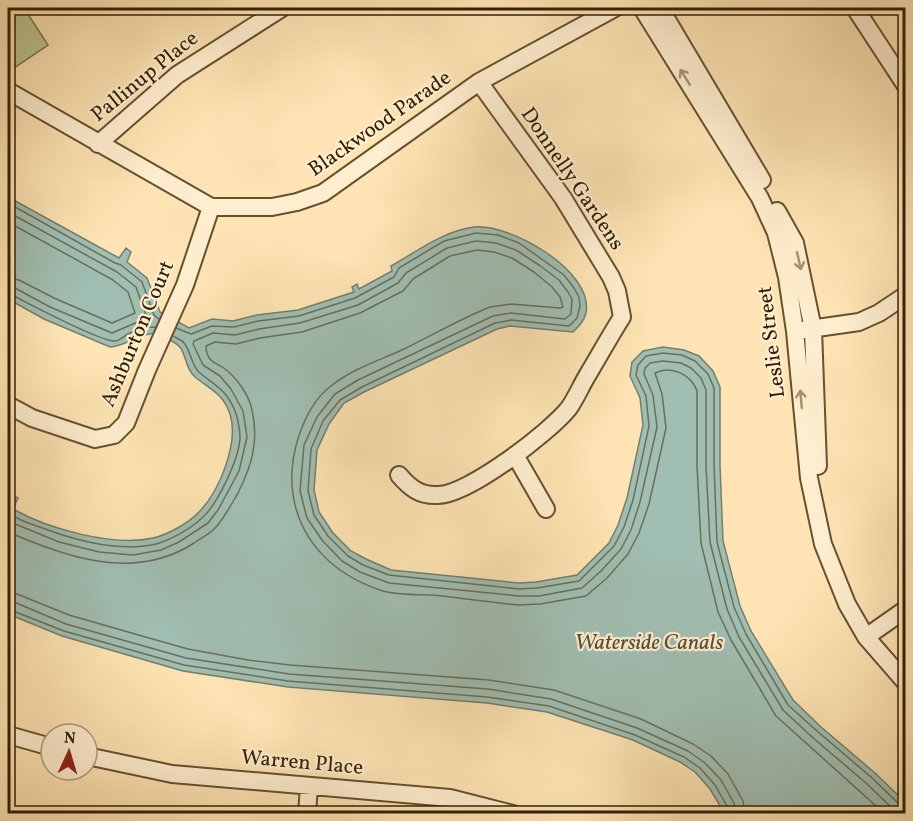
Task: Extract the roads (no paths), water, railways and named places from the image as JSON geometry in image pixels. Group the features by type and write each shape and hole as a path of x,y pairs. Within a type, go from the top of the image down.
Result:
{"street":[{"name":"Pallinup Place","path":"98,144 177,75 282,8"},
{"name":"Blackwood Parade","path":"578,27 605,8"},
{"name":"Blackwood Parade","path":"8,92 211,207 272,207 323,194 479,82 615,8"},
{"name":"Leslie Street","path":"642,8 760,198 776,233 787,277 795,331 809,478 823,544 847,604 906,683"},
{"name":"Leslie Street","path":"660,8 759,175 795,243 813,329 818,476 831,544 870,634 906,670"},
{"path":"855,8 903,75"},
{"name":"Donnelly Gardens","path":"399,475 410,488 422,494 450,494 515,455 551,426 570,406 622,317 617,291 611,277 563,198 479,82"},
{"name":"Ashburton Court","path":"8,405 32,418 95,439 114,435 126,423 147,370 186,285 211,207"},
{"path":"795,331 859,322 879,314 906,296"},
{"path":"515,455 546,509"},
{"path":"870,634 906,609"},
{"path":"12,736 39,744"},
{"name":"Warren Place","path":"99,759 172,774 450,798 513,813"},
{"path":"307,813 309,786"}],"water":[{"name":"Waterside Canals","path":"8,197 119,258 126,248 131,252 127,262 147,278 160,312 189,328 212,319 233,321 257,315 298,310 354,292 352,287 357,284 359,289 392,271 391,266 431,242 474,227 508,233 527,241 564,266 577,281 585,297 585,316 573,332 510,326 497,329 344,403 329,424 317,450 314,490 319,512 333,533 351,551 391,570 519,583 577,575 609,543 627,498 643,425 640,398 630,376 632,362 643,351 663,347 684,350 699,356 713,371 720,387 723,541 740,606 751,631 793,700 903,800 905,813 722,813 710,789 695,772 680,762 633,740 547,712 487,703 288,687 183,671 62,636 8,614 8,502 11,494 18,498 13,509 62,529 120,540 153,538 172,531 191,519 207,502 226,465 232,438 232,425 224,401 191,373 182,350 172,341 156,333 143,335 121,345 110,347 44,319 8,299"}]}
